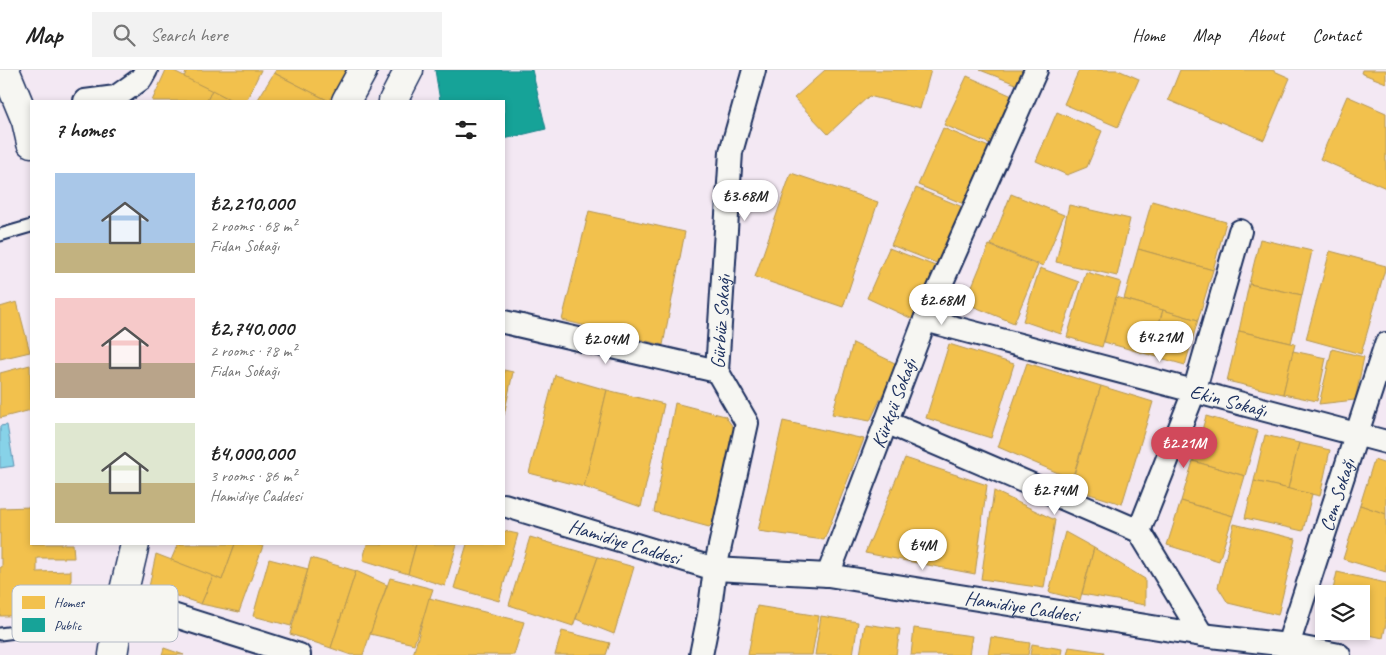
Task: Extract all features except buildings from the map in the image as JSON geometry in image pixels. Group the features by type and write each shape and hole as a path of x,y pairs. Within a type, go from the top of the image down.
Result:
{"main road":[{"path":"5,70 29,128"},
{"path":"347,100 363,70"},
{"path":"394,100 409,70"},
{"path":"126,585 135,545"},
{"path":"113,655 115,642"}],"street":[{"path":"93,100 116,97 141,79 146,70"},
{"name":"Gürbüz Sokağı","path":"702,655 715,569 747,423 717,371 731,152 754,70"},
{"name":"Kürkçü Sokağı","path":"828,575 925,320 1036,70"},
{"path":"1139,531 1194,392 1240,231"},
{"name":"Ekin Sokağı","path":"925,320 1386,442"},
{"path":"505,322 717,371"},
{"name":"Cem Sokağı","path":"1288,645 1386,344"},
{"path":"886,422 1139,531 1202,635"},
{"name":"Hamidiye Caddesi","path":"505,505 715,569 828,575 1202,635 1288,645 1340,655"},
{"path":"178,625 299,655"}],"lane":[{"path":"0,235 30,226"}],"water":[{"path":"7,425 14,466 0,468 0,426"}]}
